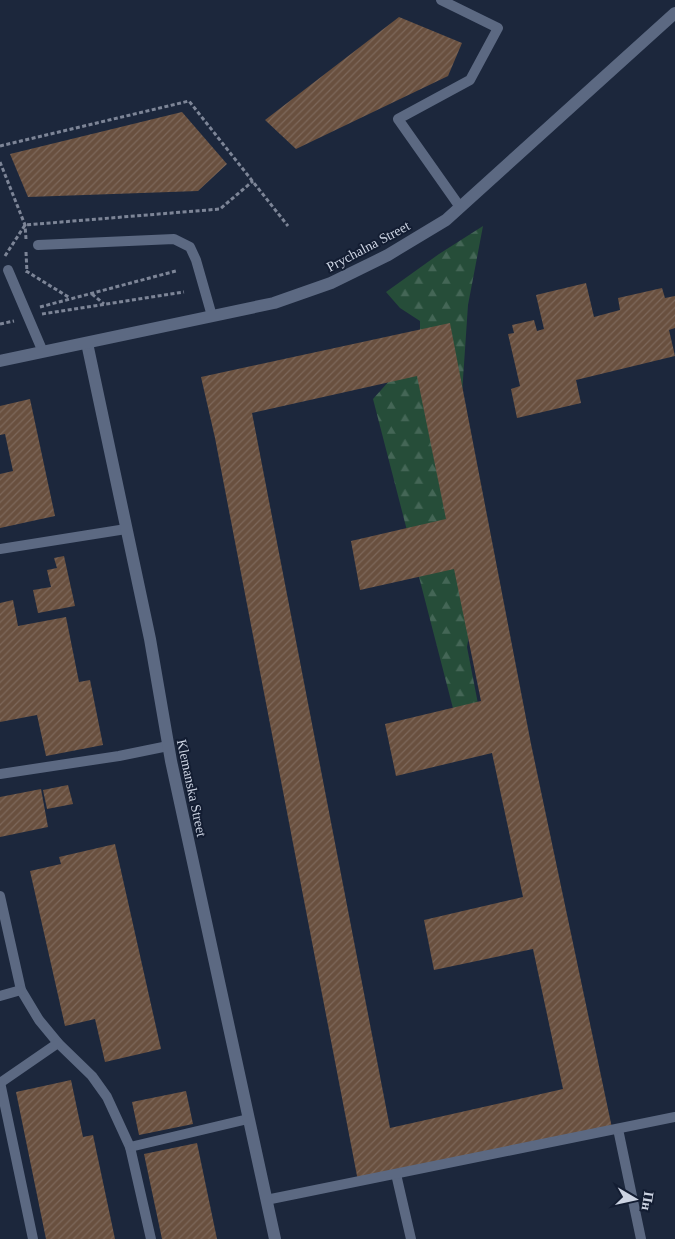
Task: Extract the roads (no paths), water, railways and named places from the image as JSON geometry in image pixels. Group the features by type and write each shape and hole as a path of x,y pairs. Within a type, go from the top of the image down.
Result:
{"street":[{"name":"Prychalna Street","path":"0,361 274,304 332,283 388,255 446,220 675,13"},
{"name":"Klemanska Street","path":"87,342 150,640 168,746 275,1239"}],"lane":[{"path":"441,0 498,28 470,80 398,119 460,207"},
{"path":"38,245 174,240 190,247 212,316"},
{"path":"8,270 43,352"},
{"path":"0,549 126,529"},
{"path":"0,774 119,756 168,746"},
{"path":"0,896 21,990 39,1020 58,1043 92,1076 102,1090 130,1147 151,1239"},
{"path":"0,996 21,990"},
{"path":"33,1239 0,1082 58,1043"},
{"path":"266,1200 675,1117"},
{"path":"130,1147 248,1119"},
{"path":"618,1128 642,1239"},
{"path":"396,1174 412,1239"}]}
